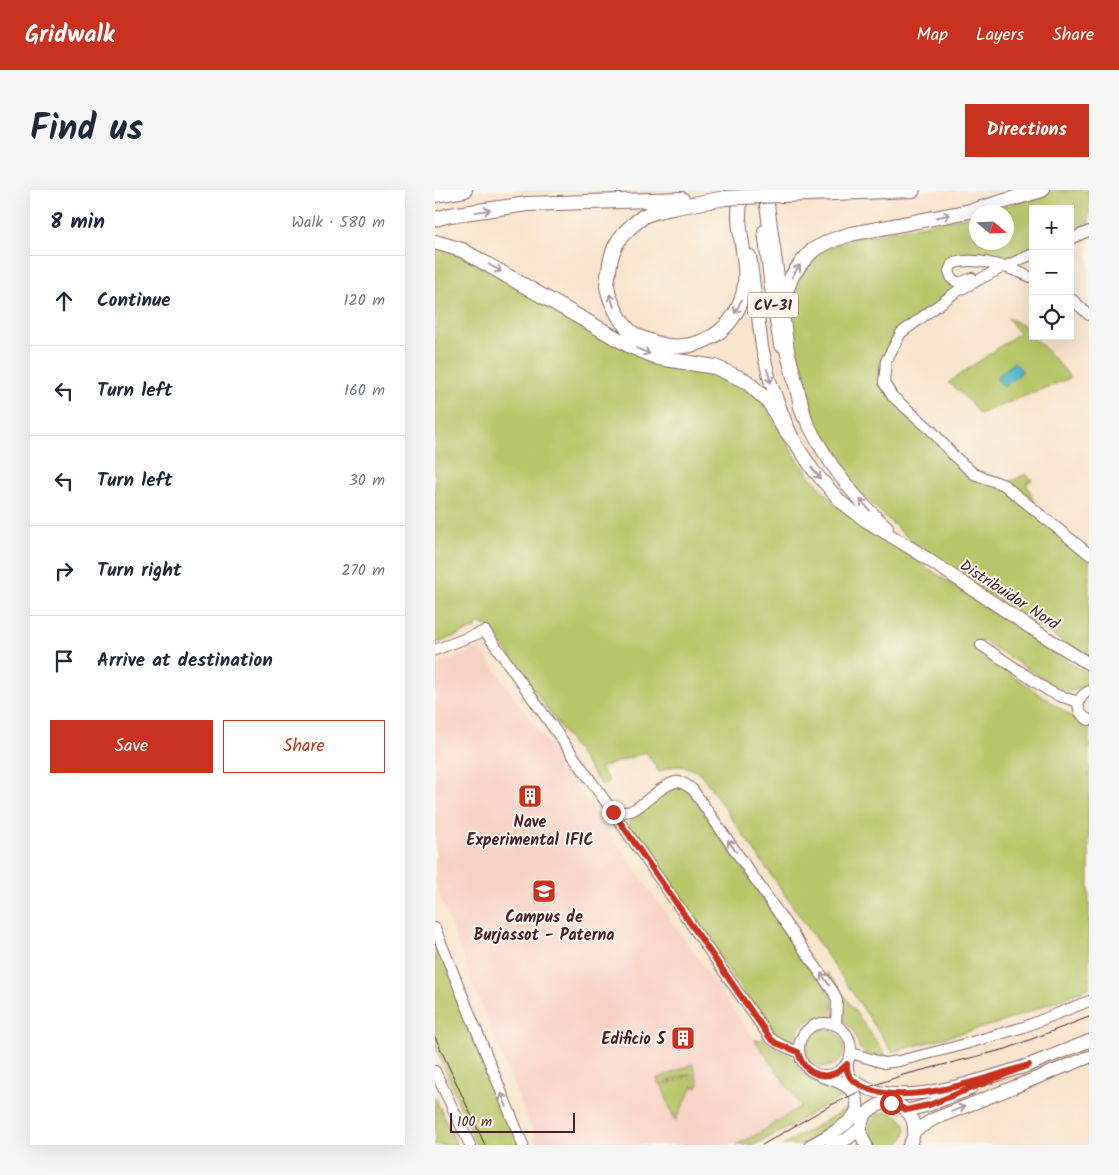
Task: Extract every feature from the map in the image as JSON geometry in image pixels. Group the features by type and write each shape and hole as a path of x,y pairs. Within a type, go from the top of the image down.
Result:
{"highway":[{"path":"435,195 465,190"},
{"path":"725,198 666,209 644,216 624,232 616,244 610,259 607,286 616,312 630,331 645,340 661,345 691,345 707,340 719,333 730,321 739,308 744,292 746,274 739,217 741,190"},
{"path":"765,190 787,350 804,416"},
{"path":"435,219 450,215 527,204 913,190"},
{"path":"783,317 787,289 792,276 813,250 830,241 851,234 975,210 1042,190"},
{"path":"435,242 462,250 630,346 659,358 715,367 746,381 769,402 794,441"}],"main road":[{"name":"Distribuïdor Nord","path":"741,190 765,363 770,381 794,441 813,470 841,502 863,519 1089,664"},
{"name":"Distribuïdor Nord","path":"758,190 783,361 793,391 823,452 840,476 874,516 914,550"},
{"path":"906,1110 929,1105 1089,1041"},
{"path":"912,1141 934,1119 1089,1057"},
{"path":"849,1059 846,1070 849,1078 873,1091 902,1095 914,1095 973,1082 1029,1065"},
{"path":"811,1145 853,1118 857,1107 855,1095 849,1087 822,1076"},
{"path":"866,1145 861,1136 861,1128 867,1112 882,1104 891,1103 906,1110 911,1116 913,1123 912,1141"},
{"path":"832,1145 847,1139 861,1128"}],"street":[{"path":"1074,237 1089,231"},
{"path":"1029,255 956,292 901,333 886,361 883,382 892,396 931,430 954,456 974,474 1004,485 1089,554"},
{"path":"1003,267 1029,276"},
{"path":"1074,301 1089,315"},
{"path":"435,650 485,630 770,1038 776,1043 798,1052"},
{"path":"981,645 1049,691 1079,702"},
{"path":"1089,691 1084,694 1079,702 1080,712 1089,720"},
{"path":"613,812 623,813 633,810 668,785 677,781 686,784 693,790 834,993 837,1001 836,1025"},
{"path":"626,830 627,820 633,810"},
{"path":"435,928 523,1145"},
{"path":"849,1059 868,1059 884,1063 899,1061 1024,1027 1089,1001"},
{"path":"828,1023 836,1025 848,1036 851,1044 849,1059 842,1070 822,1076 806,1068 798,1052 799,1044 806,1030 813,1025 828,1023"},
{"path":"435,1071 470,1145"}],"shaded area":[{"name":"Campus de Burjassot - Paterna","path":"480,648 801,1106 756,1135 736,1145 538,1145 488,1023 435,884 435,666"}],"green space":[{"path":"1056,190 1089,190 1089,229 1074,235 1074,205 1029,205 1029,254 1014,259 989,253 972,252 964,252 950,257 944,267 944,274 953,292 890,348 886,389 957,461 1005,486 1089,556 1089,658 989,595 909,539 861,494 834,459 812,422 788,331 791,291 801,272 816,256 835,245 856,238 969,216 969,250 1014,250 1014,205 1008,205"},
{"path":"435,246 464,257 649,361 677,368 712,372 738,384 757,397 809,475 834,502 855,520 1026,635 1089,674 1089,685 1070,692 1056,687 984,641 971,647 1089,729 1089,988 1003,1022 894,1051 891,1050 701,774 680,766 670,767 659,772 646,752 600,768 609,781 601,785 489,626 478,624 476,628 435,644"},
{"path":"1008,318 1029,328 1027,334 1029,340 1036,340 1040,343 1070,378 979,414 971,403 948,383 1019,333"},
{"path":"1026,474 1032,480 1026,483 1036,506 1007,483"},
{"path":"677,785 686,788 833,1000 832,1017 819,1017 807,1022 798,1031 793,1043 785,1041 772,1033 629,827 630,819 634,813"},
{"path":"435,939 518,1145 476,1145 435,1045"},
{"path":"828,973 888,1058 864,1053 860,1049 854,1032 842,1018 842,1004 839,994 826,974"},
{"path":"825,1029 838,1035 844,1048 838,1061 825,1067 812,1061 806,1048 812,1035"},
{"path":"763,1039 773,1047 786,1052 808,1077 850,1093 754,1145 736,1145 756,1135 801,1106 755,1040"},
{"path":"693,1064 697,1075 691,1076 690,1073 659,1085 657,1079"},
{"path":"689,1075 690,1079 697,1077 699,1084 697,1088 693,1086 675,1121 662,1086"},
{"path":"435,1097 457,1145 435,1145"},
{"path":"854,1106 852,1112 815,1139 802,1145 783,1145 846,1109"},
{"path":"885,1112 898,1116 905,1124 906,1129 903,1140 898,1145 877,1145 870,1135 869,1131 872,1121 879,1114"}],"water":[{"path":"1014,362 1023,371 1004,387 996,378"}],"tram line":[{"path":"762,1145 829,1106 869,1087 903,1075 1006,1049 1089,1017"},
{"path":"435,1037 485,1145"}],"place":[{"name":"Nave Experimental IFIC","path":"530,796"},
{"name":"Campus de Burjassot - Paterna","path":"544,891"},
{"name":"Edificio 5","path":"683,1038"}],"route":[{"path":"613,812 770,1038 784,1047 798,1052 806,1068 814,1073 822,1076 829,1075 842,1070 847,1064 846,1070 849,1078 861,1086 873,1091 889,1094 914,1095 973,1082 1029,1065 929,1105 906,1110 891,1103"}]}
